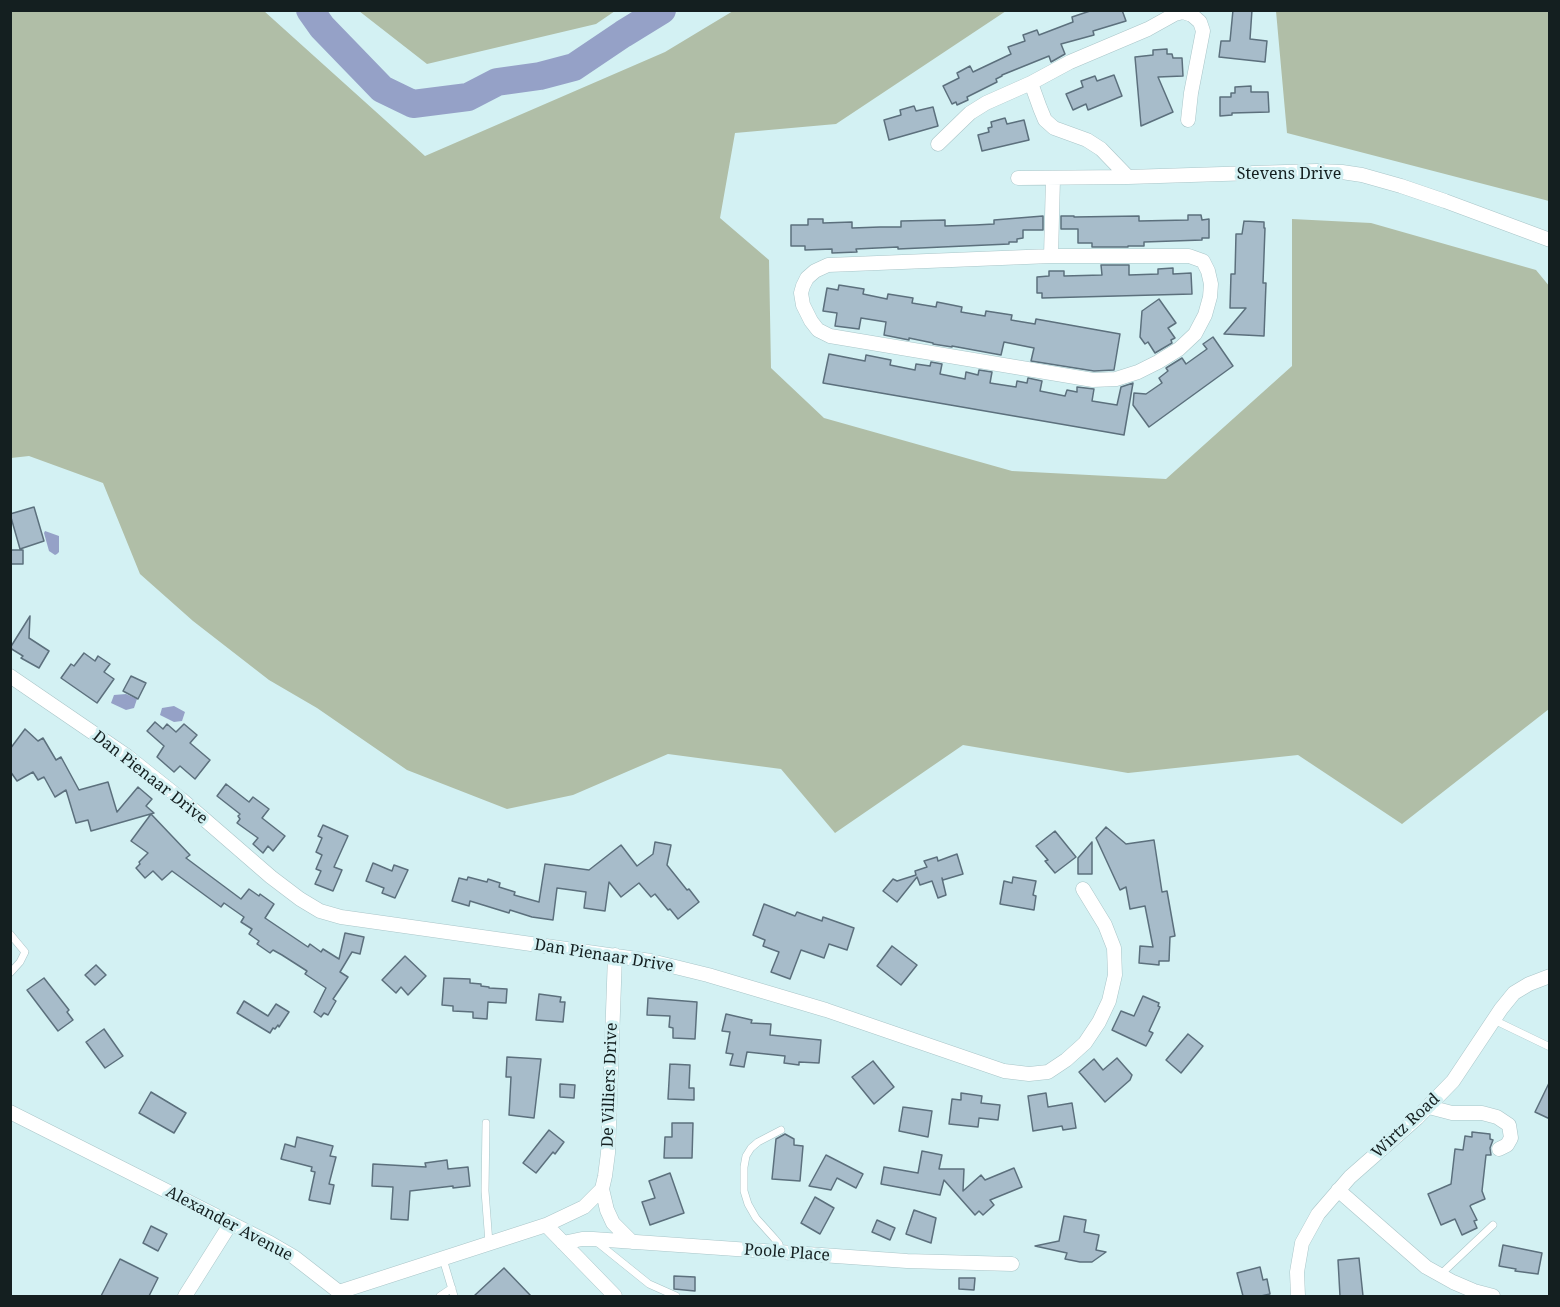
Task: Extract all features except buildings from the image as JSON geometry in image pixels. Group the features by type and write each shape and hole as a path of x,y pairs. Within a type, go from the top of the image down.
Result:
{"street":[{"path":"938,144 970,113 986,103 1070,62 1183,12 1192,15 1200,22 1203,31 1188,120"},
{"path":"1031,83 1045,120 1054,129 1087,140 1101,149 1128,177"},
{"name":"Stevens Drive","path":"1018,178 1317,171 1362,175 1445,201 1550,240"},
{"path":"1051,256 1053,178"},
{"path":"1051,256 1189,256 1203,261 1211,284 1205,315 1195,334 1179,349 1158,362 1116,379 1093,380 830,336 818,330 803,305 801,293 807,278 828,265 1051,256"},
{"name":"Dan Pienaar Drive","path":"10,676 135,762 270,877 320,911 341,917 651,961 708,975 826,1010 1004,1071 1029,1074 1048,1072 1084,1044 1099,1022 1109,1001 1115,975 1114,948 1105,925 1083,889"},
{"name":"De Villiers Drive","path":"602,1189 608,1153 615,955"},
{"name":"Wirtz Road","path":"1298,1296 1297,1272 1302,1243 1318,1214 1350,1177 1429,1107 1453,1081 1514,993 1550,976"},
{"path":"1429,1107 1452,1113 1482,1113 1497,1117 1509,1125 1511,1138 1507,1145 1499,1149"},
{"name":"Alexander Avenue","path":"10,1112 231,1222 294,1257 340,1294 546,1225 584,1207 602,1189"},
{"path":"602,1189 613,1223 632,1242"},
{"path":"1338,1190 1426,1267 1453,1282 1493,1296"},
{"path":"185,1296 231,1222"},
{"path":"546,1225 615,1296"},
{"name":"Poole Place","path":"562,1243 594,1239 907,1262 1012,1264"}],"lane":[{"path":"10,934 25,952 10,974"},
{"path":"1494,1020 1550,1047"},
{"path":"486,1123 485,1191 489,1243"},
{"path":"781,1130 758,1142 746,1156 744,1191 756,1218 774,1238 781,1252"},
{"path":"1440,1275 1493,1225"},
{"path":"594,1239 649,1284 676,1296"},
{"path":"443,1258 454,1296"},
{"path":"440,1296 452,1288"}],"green space":[{"path":"10,11 264,11 425,156 665,52 733,11 1006,11 836,124 735,133 720,218 769,260 771,368 824,418 1012,471 1166,479 1292,366 1292,219 1371,223 1536,270 1550,287 1549,709 1402,824 1298,755 1128,773 963,745 835,833 781,769 668,754 573,795 507,809 407,770 317,708 269,680 193,621 140,574 103,483 29,456 11,458"},
{"path":"359,11 615,11 596,24 427,64"},
{"path":"1276,11 1549,11 1549,201 1287,133"}],"water":[{"path":"45,531 59,536 59,552 55,555 49,551"},
{"path":"126,694 137,699 134,708 126,710 111,703 114,695"},
{"path":"174,706 185,712 182,721 174,722 160,715 162,708"}],"waterway":[{"path":"310,10 322,27 382,89 413,104 468,97 497,82 540,76 574,67 662,10"}]}
